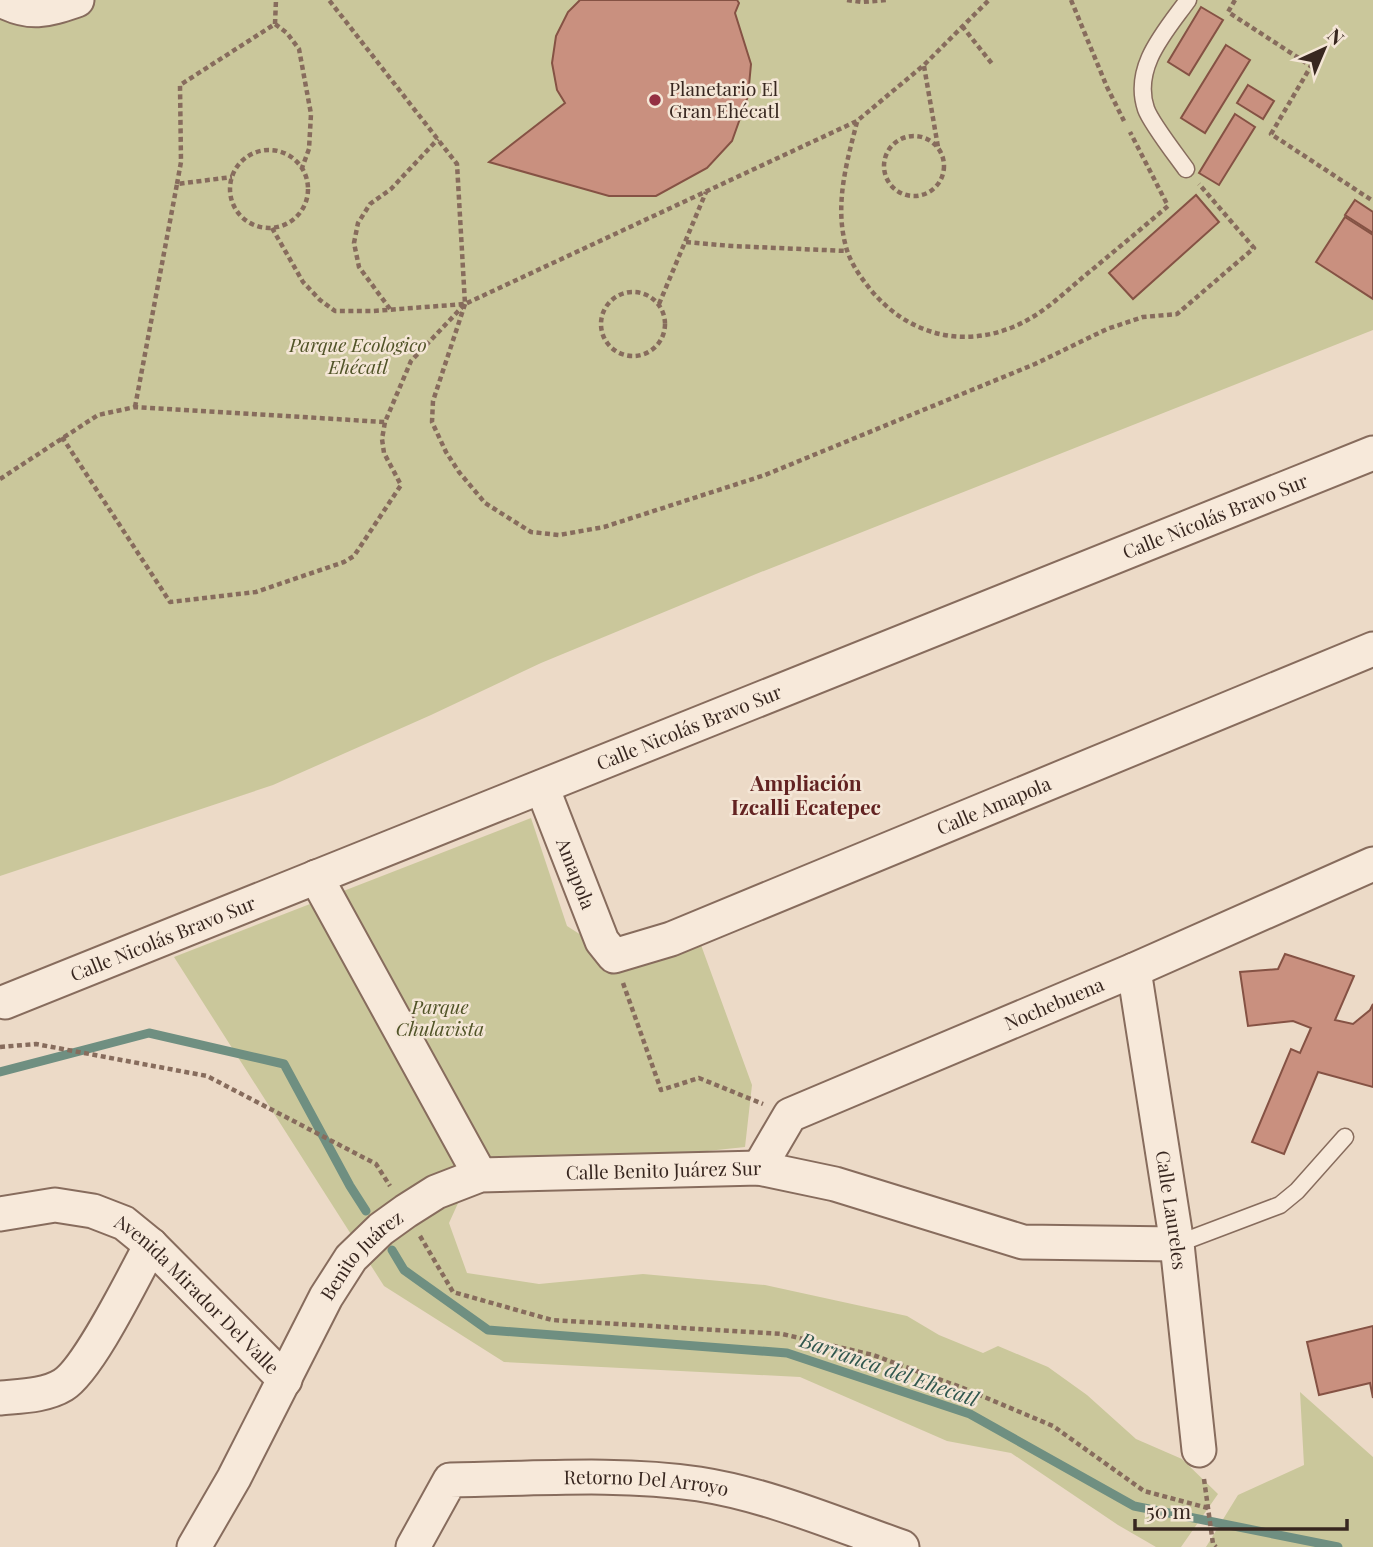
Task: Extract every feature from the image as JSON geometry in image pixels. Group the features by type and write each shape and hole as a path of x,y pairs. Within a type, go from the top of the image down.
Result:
{"street":[{"path":"4,7 43,11 77,0"},
{"name":"Calle Nicolás Bravo Sur","path":"5,1002 1369,458"},
{"name":"Calle Amapola","path":"614,956 671,939 1373,649"},
{"name":"Amapola","path":"542,787 602,941 614,956"},
{"name":"Nochebuena","path":"790,1115 1134,970 1373,864"},
{"path":"316,877 480,1175"},
{"name":"Calle Laureles","path":"1134,970 1177,1244 1199,1450"},
{"path":"759,1168 790,1115"},
{"name":"Calle Benito Juárez Sur","path":"480,1175 759,1168 835,1184 1023,1242 1177,1244"},
{"name":"Benito Juárez","path":"285,1380 326,1297 351,1258 405,1210 436,1192 480,1175"},
{"name":"Avenida Mirador Del Valle","path":"0,1214 55,1206 93,1211 124,1223 151,1245 285,1380 234,1478 194,1547"},
{"path":"0,1398 31,1395 62,1385 83,1366 151,1245"},
{"name":"Retorno Del Arroyo","path":"418,1545 450,1480 640,1479 700,1485 778,1504 902,1547"}],"lane":[{"path":"1186,169 1146,110 1143,80 1152,51 1188,0"},
{"path":"1177,1244 1280,1205 1297,1191 1345,1137"}],"path":[{"path":"275,24 276,0"},
{"path":"329,0 457,164 465,304 433,401 432,422 459,472 485,503 531,532 559,536 604,527 765,475 1035,364 1107,329 1143,317 1177,314 1254,248 1186,169"},
{"path":"850,0 887,0"},
{"path":"272,228 303,282 335,311 465,304 857,121 924,65 989,0"},
{"path":"857,121 844,170 842,219 850,261 863,280 883,305 907,323 957,337 984,337 1015,327 1042,311 1168,206 1107,88 1071,0"},
{"path":"1235,0 1228,12 1311,66 1271,134 1373,201"},
{"path":"275,24 287,33 299,49 302,62 311,114 309,149 302,168"},
{"path":"135,407 181,162 180,85 275,24"},
{"path":"962,26 993,65"},
{"path":"924,65 944,167 937,186 930,192 910,197 901,194 886,180 884,160 887,150 903,137 923,137 939,149"},
{"path":"390,310 359,267 354,243 358,223 370,204 391,189 438,139"},
{"path":"270,150 282,152 293,158 302,168 307,180 308,194 304,207 296,218 285,225 258,227 237,212 230,188 232,177 247,157 270,150"},
{"path":"177,184 232,177"},
{"path":"659,304 642,293 632,292 613,299 602,317 604,339 621,355 632,357 653,351 665,333 666,323 659,304 707,192"},
{"path":"686,242 847,251"},
{"path":"62,437 170,602 256,592 344,562 354,556 401,485 384,453 382,439 385,422 411,361 465,304"},
{"path":"0,479 98,415 135,407 385,422"},
{"path":"614,956 661,1090 699,1077 790,1115"},
{"path":"0,1047 36,1044 207,1076 376,1164 453,1292 552,1320 782,1334 873,1354 1054,1426 1144,1491 1208,1508"},
{"path":"1199,1450 1216,1547"}],"green space":[{"name":"Parque Ecologico Ehécatl","path":"0,0 1373,0 1373,330 756,574 541,663 273,785 0,876"},
{"name":"Parque Chulavista","path":"531,818 567,926 628,965 701,945 752,1085 745,1147 603,1162 474,1168 449,1223 467,1273 539,1284 643,1274 765,1285 907,1316 939,1335 983,1353 998,1346 1048,1367 1087,1395 1136,1439 1182,1459 1218,1494 1181,1547 1156,1547 1118,1525 1011,1453 947,1441 800,1377 504,1362 384,1286 174,957"},
{"path":"1300,1392 1373,1457 1373,1547 1206,1547 1238,1495 1304,1465"}],"building":[{"name":"Planetario El Gran Ehécatl","path":"580,0 737,0 739,3 735,13 751,64 748,96 732,141 707,168 656,196 609,196 489,162 565,103 557,90 552,63 556,36 568,12"},
{"path":"1201,7 1223,20 1189,75 1168,62"},
{"path":"1226,45 1250,60 1205,133 1181,118"},
{"path":"1248,85 1274,101 1263,119 1237,103"},
{"path":"1235,114 1255,127 1219,185 1199,173"},
{"path":"1196,195 1219,222 1133,299 1109,273"},
{"path":"1355,200 1373,212 1373,233 1345,215"},
{"path":"1345,217 1373,235 1373,299 1316,262"},
{"path":"1285,954 1354,976 1335,1020 1353,1024 1370,1010 1373,1004 1373,1087 1318,1072 1284,1154 1252,1142 1291,1049 1300,1053 1311,1028 1293,1021 1248,1026 1240,972 1278,969"},
{"path":"1373,1326 1373,1398 1370,1383 1319,1395 1307,1342"}],"waterway":[{"name":"Barranca del Ehecatl","path":"0,1072 149,1033 284,1064 366,1211"},
{"name":"Barranca del Ehecatl","path":"392,1250 404,1270 488,1330 787,1353 970,1414 1134,1506 1338,1547"}],"place":[{"name":"Planetario El Gran Ehécatl","path":"655,100"}],"district":[{"name":"Ampliación Izcalli Ecatepec","path":"806,796"}]}
